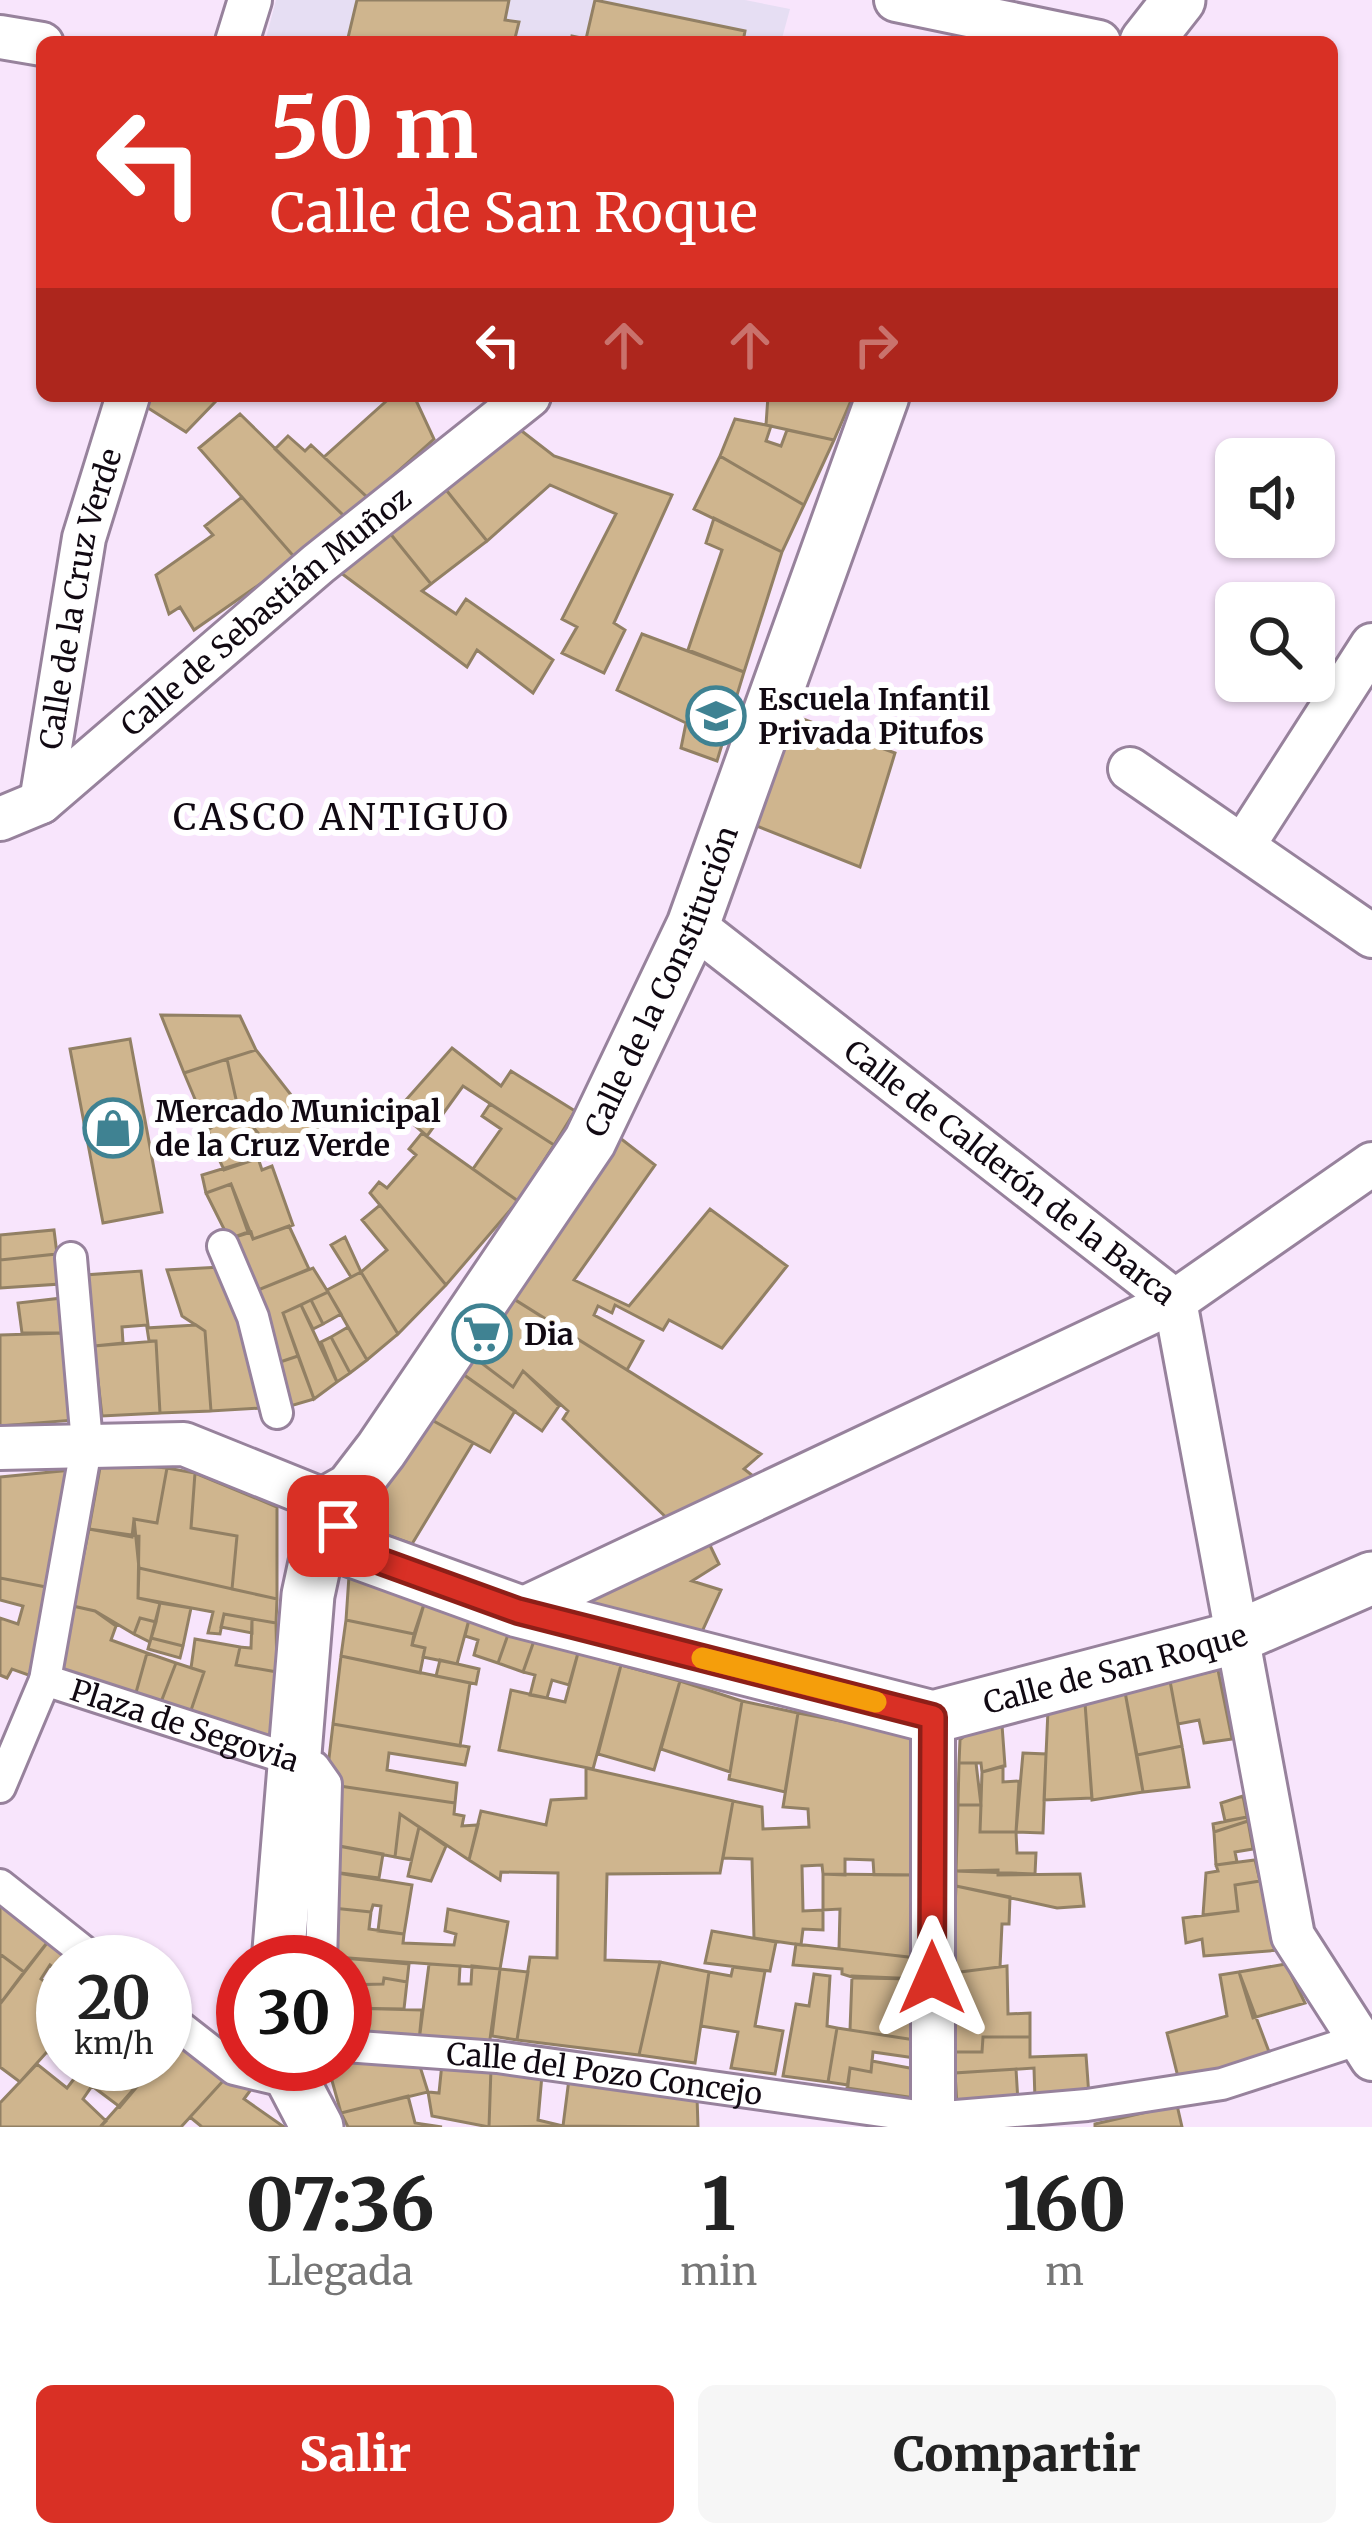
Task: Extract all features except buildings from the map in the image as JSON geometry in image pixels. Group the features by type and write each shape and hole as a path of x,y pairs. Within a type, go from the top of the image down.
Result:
{"street":[{"path":"239,36 250,0"},
{"path":"896,0 1070,36"},
{"path":"1152,36 1179,0"},
{"path":"0,37 36,43"},
{"name":"Calle de la Cruz Verde","path":"41,802 84,538 126,402"},
{"name":"Calle de Sebastián Muñoz","path":"0,819 41,802 318,564 521,402"},
{"name":"Calle de la Constitución","path":"328,1502 351,1489 381,1450 590,1141 693,925 882,402"},
{"path":"1243,846 1372,645"},
{"path":"1130,769 1372,936"},
{"name":"Calle de Calderón de la Barca","path":"693,925 1175,1301 1293,1936 1367,2046"},
{"path":"518,1611 1175,1301 1372,1164"},
{"path":"224,1246 253,1317 277,1413"},
{"path":"45,1680 87,1443 71,1258"},
{"path":"0,1448 184,1444 328,1502 308,1595 280,1935"},
{"name":"Calle de San Roque","path":"328,1502 347,1549 518,1611 933,1717 1234,1638 1372,1578"},
{"name":"Plaza de Segovia","path":"0,1787 45,1680 314,1767 326,1784 322,1935"},
{"path":"932,2122 933,1717"},
{"path":"0,1885 63,1935"},
{"path":"192,2036 216,2055"},
{"name":"Calle del Pozo Concejo","path":"372,2048 497,2057 932,2122 1222,2084 1367,2046"}],"shaded area":[{"path":"276,0 745,0 790,9 783,36 267,36"}],"slow traffic":[{"path":"702,1658 876,1702"}],"place":[{"name":"Escuela Infantil Privada Pitufos","path":"716,716"},
{"name":"Mercado Municipal de la Cruz Verde","path":"113,1128"},
{"name":"Dia","path":"482,1334"}],"district":[{"name":"CASCO ANTIGUO","path":"342,817"}],"route":[{"path":"338,1526 347,1549 518,1611 933,1717 932,1978"}]}
